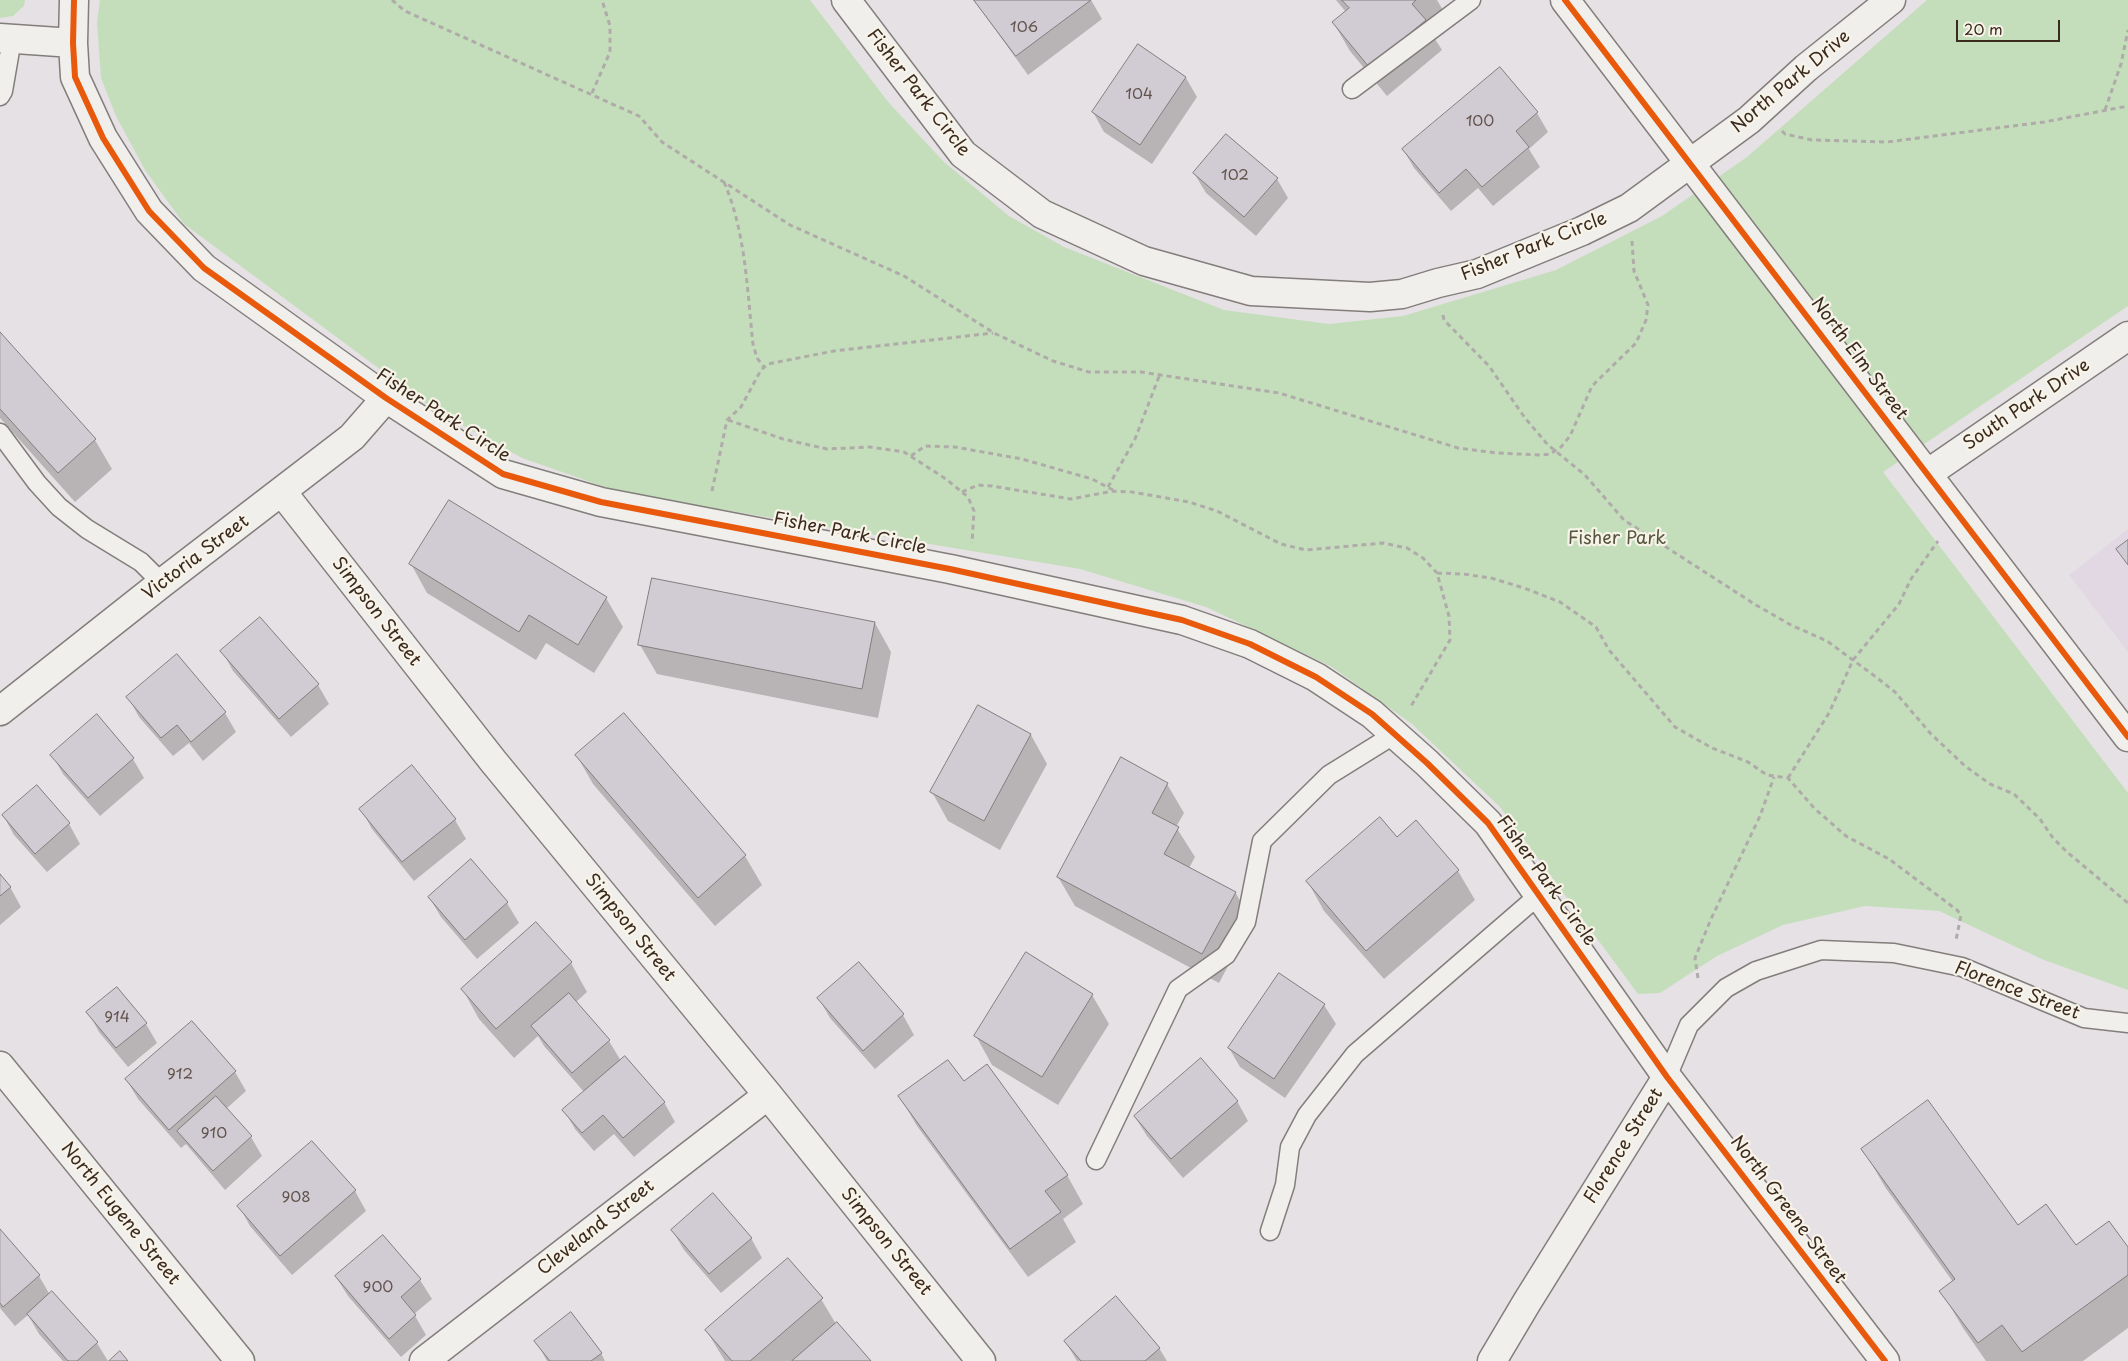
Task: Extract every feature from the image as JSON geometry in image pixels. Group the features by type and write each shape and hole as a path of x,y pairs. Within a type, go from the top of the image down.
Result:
{"street":[{"name":"Fisher Park Circle","path":"74,0 73,43 75,77 103,138 150,211 204,268 386,398 503,474 601,502 970,573 1182,620 1250,644 1316,677 1372,714 1488,823 1667,1078"},
{"name":"Fisher Park Circle","path":"846,0 962,154 1042,214 1144,261 1251,291 1370,297 1402,294 1476,274 1582,231 1629,208 1690,164"},
{"name":"North Elm Street","path":"1565,0 2128,737"},
{"name":"North Park Drive","path":"1690,164 1760,110 1806,68 1891,0"},
{"path":"6,38 73,43"},
{"name":"South Park Drive","path":"1927,474 2128,336"},
{"name":"Victoria Street","path":"0,711 352,437 386,398"},
{"name":"Simpson Street","path":"282,492 493,761 768,1095 981,1361"},
{"name":"North Eugene Street","path":"0,1066 240,1361"},
{"name":"Florence Street","path":"1492,1361 1667,1078"},
{"name":"North Greene Street","path":"1667,1078 1885,1361"},
{"name":"Cleveland Street","path":"424,1361 768,1095"}],"lane":[{"path":"1352,89 1471,0"},
{"path":"0,96 3,91 6,38"},
{"path":"0,433 37,483 59,507 87,529 141,562 162,583"},
{"path":"1096,1160 1178,989 1226,955 1246,922 1262,841 1329,775 1394,734"},
{"path":"1270,1232 1285,1186 1290,1147 1307,1115 1330,1083 1355,1054 1539,895"},
{"name":"Florence Street","path":"1667,1078 1689,1025 1726,988 1756,971 1822,950 1894,953 1962,967 2084,1018 2128,1023"}],"path":[{"path":"392,0 405,11 592,93 639,116 662,142 724,180 790,225 904,276 994,333 1052,361 1089,372 1160,374 1279,393 1458,448 1497,453 1541,455 1550,454 1570,436 1592,386 1636,343 1646,320 1648,305 1634,271 1629,208"},
{"path":"592,93 610,52 610,26 602,0"},
{"path":"2105,110 2121,64 2128,30"},
{"path":"1760,110 1785,134 1812,140 1887,142 2044,122 2128,106"},
{"path":"724,180 744,255 753,344 757,358 764,367"},
{"path":"1438,283 1444,320 1489,366 1525,418 1548,445 1585,475 1624,520 1756,605 1791,625 1827,641 1853,660 1895,692 1930,734 1965,766 1990,784 2014,794 2040,819 2052,838 2128,903"},
{"path":"705,521 727,420 741,407 764,367 768,364 834,351 994,333"},
{"path":"1108,487 1135,439 1160,374"},
{"path":"727,420 783,439 827,449 870,447 904,452 911,456 946,479 968,497 974,512 970,573"},
{"path":"911,456 925,446 955,447 1022,459 1092,479 1114,491"},
{"path":"962,492 978,485 1071,499 1114,491 1132,492 1189,502 1217,511 1281,544 1306,550 1383,543 1407,548 1423,558 1437,573 1449,616 1450,640 1394,734"},
{"path":"1788,778 1829,713 1853,660 1899,604 1911,578 1958,514"},
{"path":"1437,573 1491,578 1524,588 1560,602 1596,627 1609,650 1675,727 1699,741 1748,762 1774,777 1788,778 1814,808 1846,836 1889,859 1958,910 1961,915 1952,965"},
{"path":"1695,958 1760,816 1774,777"}],"shaded area":[{"path":"2128,529 2128,652 2069,575"}],"green space":[{"path":"0,0 25,0 24,6 13,16 0,18"},
{"name":"Fisher Park","path":"100,0 810,0 889,103 944,162 1009,216 1064,247 1224,310 1329,324 1403,316 1556,270 1662,216 1747,157 1927,0 2128,0 2128,306 1883,472 2128,793 2128,990 2044,960 1939,911 1865,906 1783,925 1717,956 1660,993 1638,994 1500,807 1412,724 1332,667 1206,607 1080,569 622,493 522,458 435,410 184,224 145,170 116,116 101,78 97,23"}],"building":[{"path":"974,0 1091,0 1016,56"},
{"path":"1342,0 1416,0 1412,4 1426,20 1369,67 1332,22 1349,8"},
{"path":"1138,44 1186,77 1140,145 1092,112"},
{"path":"1500,67 1538,112 1516,131 1529,147 1482,187 1466,169 1439,193 1402,149"},
{"path":"1226,134 1278,178 1244,217 1193,173"},
{"path":"0,332 96,439 58,473 0,409"},
{"path":"449,500 607,597 578,645 529,615 519,632 409,564"},
{"path":"2128,540 2128,565 2116,549"},
{"path":"652,578 875,622 862,689 638,645"},
{"path":"260,617 319,684 279,719 220,651"},
{"path":"177,654 226,712 191,742 177,725 161,738 126,697"},
{"path":"978,705 1031,734 984,821 930,792"},
{"path":"624,713 746,855 698,898 575,755"},
{"path":"97,714 134,758 88,798 50,755"},
{"path":"1121,757 1168,783 1152,813 1179,827 1164,854 1236,892 1202,954 1057,877"},
{"path":"412,765 456,819 402,862 359,809"},
{"path":"37,785 70,823 35,854 2,815"},
{"path":"1380,817 1397,837 1416,820 1459,870 1366,951 1306,881"},
{"path":"471,859 508,902 465,940 428,897"},
{"path":"0,874 11,887 0,896"},
{"path":"536,922 572,962 496,1029 461,989"},
{"path":"1026,952 1093,994 1042,1077 974,1036"},
{"path":"859,962 904,1014 863,1051 817,998"},
{"path":"1279,973 1325,1004 1274,1079 1228,1048"},
{"path":"117,987 147,1023 116,1048 86,1012"},
{"path":"569,993 610,1040 572,1073 531,1026"},
{"path":"192,1021 236,1071 169,1130 125,1079"},
{"path":"625,1056 665,1102 623,1138 603,1115 582,1133 562,1110"},
{"path":"1201,1058 1238,1101 1171,1159 1134,1116"},
{"path":"948,1060 964,1081 987,1064 1068,1175 1045,1191 1061,1212 1010,1249 898,1096"},
{"path":"216,1096 252,1136 213,1171 177,1131"},
{"path":"1928,1100 2018,1225 2046,1204 2076,1245 2109,1221 2128,1247 2128,1275 2022,1352 2002,1325 1978,1343 1939,1291 1955,1279 1861,1149"},
{"path":"312,1141 356,1190 280,1256 237,1206"},
{"path":"713,1193 752,1238 709,1274 671,1230"},
{"path":"0,1229 40,1275 3,1307 0,1303"},
{"path":"383,1235 421,1279 401,1297 416,1315 389,1339 335,1276"},
{"path":"788,1258 823,1298 750,1361 732,1361 705,1330"},
{"path":"52,1291 98,1342 77,1361 68,1361 27,1314"},
{"path":"1116,1296 1160,1348 1145,1361 1081,1361 1064,1341"},
{"path":"571,1312 602,1353 591,1361 550,1361 534,1341"},
{"path":"837,1322 871,1361 792,1361"},
{"path":"120,1351 128,1361 109,1361"}],"cycle path":[{"path":"74,0 73,43 75,77 103,138 149,211 204,268 386,398 503,474 601,502 950,569 1182,620 1250,644 1316,677 1372,714 1427,763 1488,823 1667,1077 1885,1361"},
{"path":"1565,0 2128,737"}]}
